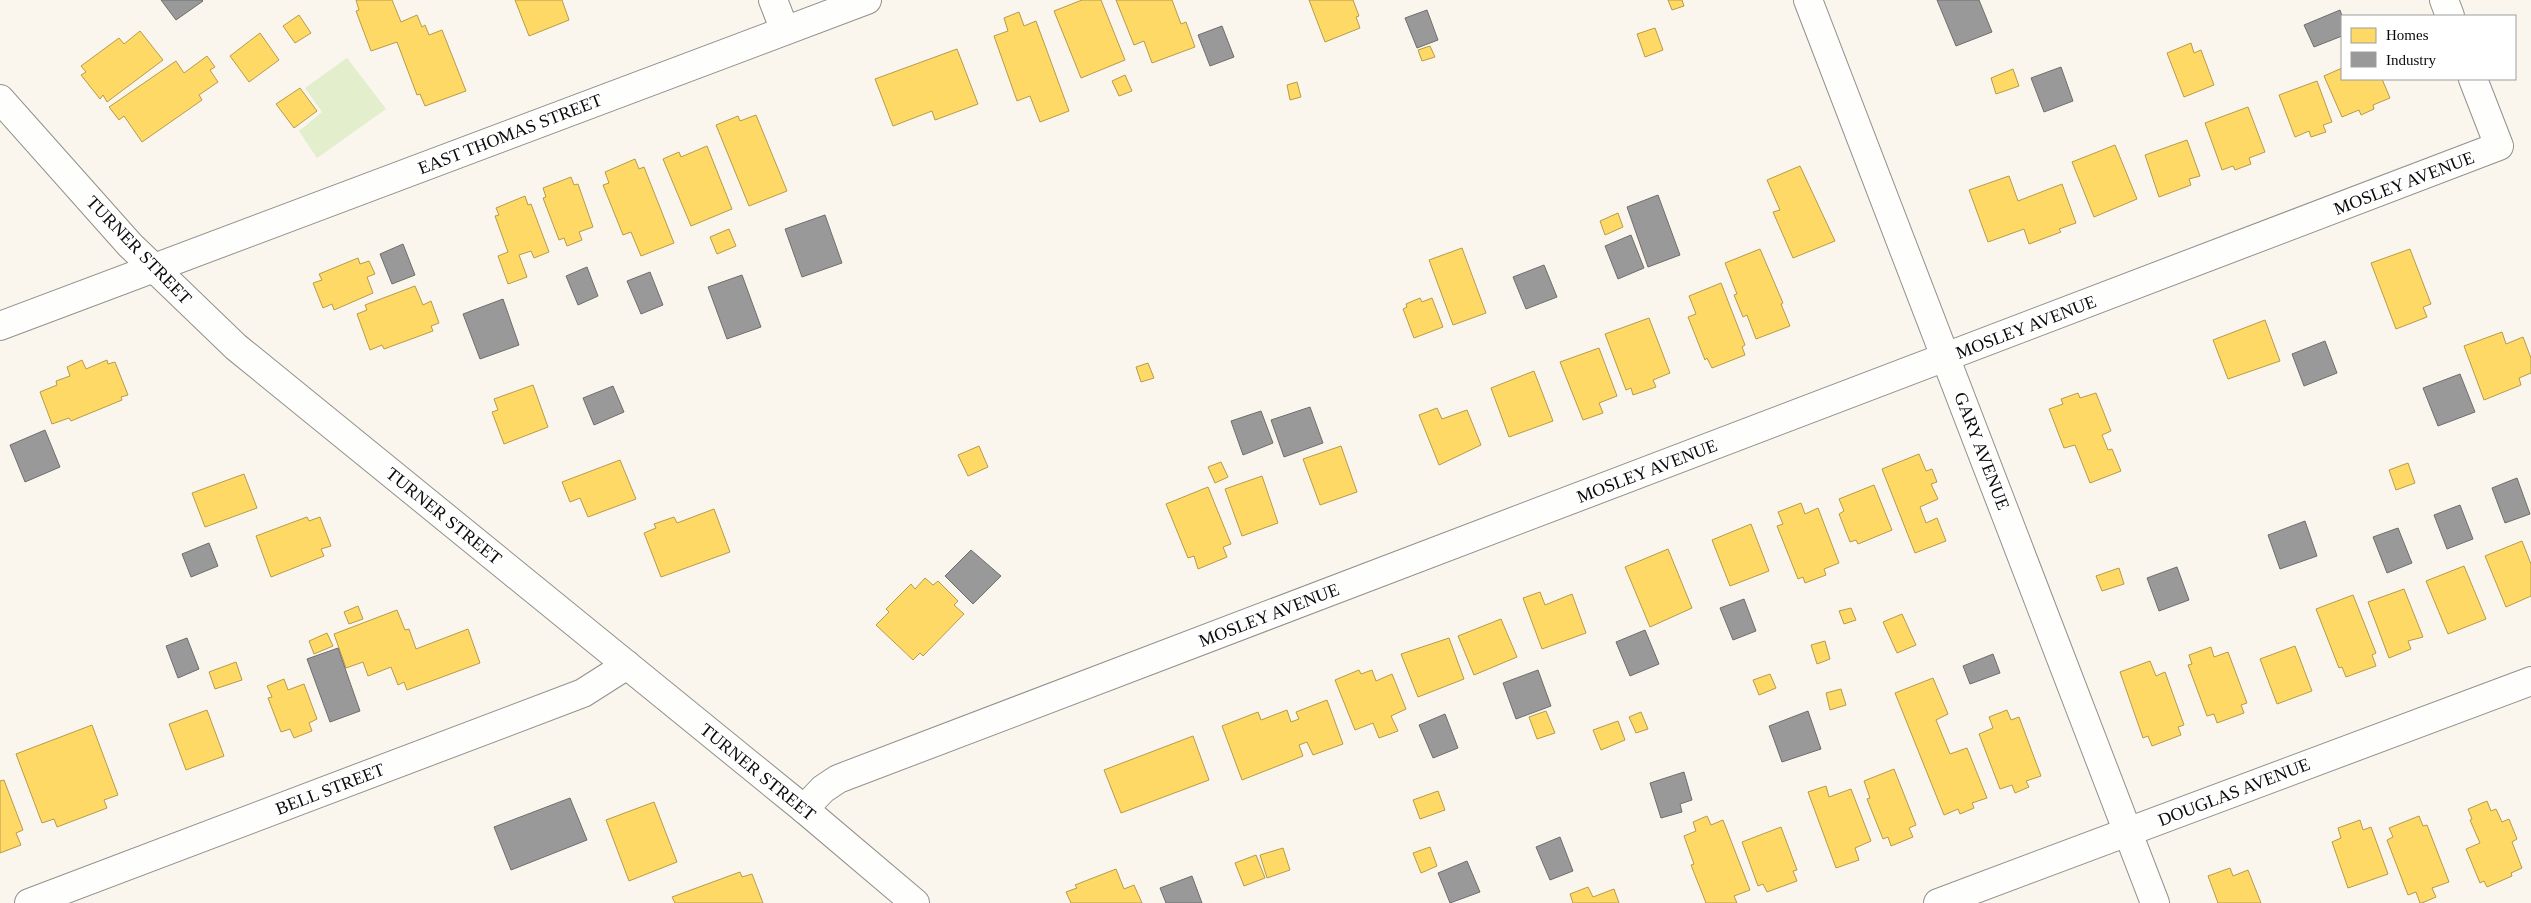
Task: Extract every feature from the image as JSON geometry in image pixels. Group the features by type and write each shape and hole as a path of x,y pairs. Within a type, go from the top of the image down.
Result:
{"street":[{"path":"773,0 785,31"},
{"name":"EAST THOMAS STREET","path":"0,326 867,0"},
{"name":"GARY AVENUE","path":"1808,0 2155,903"},
{"path":"2444,0 2450,15"},
{"name":"MOSLEY AVENUE","path":"804,809 823,788 838,779 2499,146 2473,80"},
{"name":"TURNER STREET","path":"0,99 153,268 236,347 804,809 915,903"},
{"name":"BELL STREET","path":"29,903 583,693 627,665"},
{"name":"DOUGLAS AVENUE","path":"1938,903 2531,681"}],"green space":[{"path":"347,58 386,109 317,158 299,131 322,112 305,88"}],"building: Homes":[{"path":"356,0 392,0 401,22 417,15 422,27 425,25 429,35 442,30 466,91 425,106 420,94 417,95 397,42 371,51 356,11 359,10"},
{"path":"515,0 562,0 569,20 529,36"},
{"path":"1082,0 1101,0 1125,60 1081,78 1054,11"},
{"path":"1116,0 1172,0 1181,24 1186,22 1195,47 1152,63 1144,41 1134,45"},
{"path":"1309,0 1353,0 1359,16 1356,17 1360,28 1325,42"},
{"path":"1668,0 1682,0 1684,6 1672,10"},
{"path":"1019,12 1024,26 1036,21 1069,111 1040,122 1030,96 1017,101 994,36 1008,31 1004,18"},
{"path":"299,15 311,33 295,43 283,26"},
{"path":"1655,28 1663,50 1645,57 1637,34"},
{"path":"140,31 163,60 107,102 103,95 100,99 81,75 86,72 81,66 119,38 124,44"},
{"path":"260,33 279,60 249,82 230,56"},
{"path":"2191,43 2194,53 2201,50 2214,85 2184,97 2167,53"},
{"path":"1430,46 1435,57 1422,61 1418,50"},
{"path":"957,49 978,104 935,120 932,111 893,126 875,79"},
{"path":"207,56 215,67 210,70 218,82 199,95 202,100 142,142 124,116 119,120 109,107 176,61 184,73"},
{"path":"2341,68 2341,80 2382,80 2390,98 2373,105 2374,109 2361,115 2359,110 2342,117 2324,76"},
{"path":"2013,69 2019,86 1996,94 1991,78"},
{"path":"1125,75 1132,91 1119,96 1112,81"},
{"path":"2317,81 2332,122 2323,125 2326,132 2311,137 2309,131 2295,137 2279,95"},
{"path":"1297,82 1301,97 1290,100 1287,85"},
{"path":"300,88 317,111 294,128 276,104"},
{"path":"2248,107 2265,152 2249,158 2251,164 2235,170 2233,166 2222,170 2205,123"},
{"path":"756,115 787,191 749,206 716,125 738,116 740,121"},
{"path":"2187,140 2200,176 2189,179 2191,185 2159,197 2145,155"},
{"path":"2115,145 2137,199 2094,217 2072,162"},
{"path":"707,146 732,209 691,226 663,159 679,152 681,157"},
{"path":"635,159 639,169 644,167 674,243 641,256 631,232 623,235 603,185 609,183 605,172"},
{"path":"1800,166 1835,241 1793,258 1773,212 1780,210 1767,180"},
{"path":"2009,176 2018,201 2062,184 2076,223 2059,229 2061,232 2029,244 2024,229 1988,242 1969,190"},
{"path":"571,177 574,185 578,184 593,227 579,232 582,240 567,246 564,238 559,240 543,198 546,197 543,188"},
{"path":"525,196 528,205 531,204 549,252 534,258 531,251 519,255 527,277 508,284 498,256 508,252 495,216 499,215 496,208"},
{"path":"1618,213 1623,227 1605,235 1600,221"},
{"path":"729,229 736,246 717,254 710,237"},
{"path":"1462,248 1486,313 1453,325 1429,260"},
{"path":"1760,249 1783,303 1781,304 1790,326 1756,339 1747,315 1743,317 1734,295 1737,294 1725,263"},
{"path":"2410,249 2431,304 2423,307 2427,317 2396,329 2371,263"},
{"path":"358,258 360,264 369,261 375,274 367,277 373,293 334,310 332,304 323,308 313,283 322,280 319,274"},
{"path":"1721,283 1745,345 1742,347 1745,355 1712,368 1707,358 1705,360 1688,317 1696,314 1689,296"},
{"path":"415,286 423,305 431,301 439,323 431,326 433,331 384,349 382,345 370,350 357,314 367,310 365,305"},
{"path":"1420,298 1422,302 1432,298 1443,327 1414,338 1403,309 1407,307 1406,304"},
{"path":"1649,318 1670,373 1653,380 1656,387 1633,395 1631,388 1626,390 1605,334"},
{"path":"2265,320 2280,361 2228,379 2213,340"},
{"path":"2502,332 2506,344 2523,337 2531,358 2531,373 2519,378 2521,385 2484,400 2464,346"},
{"path":"1599,348 1617,396 1599,403 1603,413 1583,420 1560,362"},
{"path":"82,360 86,369 107,360 108,364 115,362 128,395 121,397 122,400 71,421 69,418 52,424 40,392 57,385 56,381 70,376 67,367"},
{"path":"1148,363 1154,378 1141,382 1136,367"},
{"path":"1534,371 1553,421 1509,437 1491,388"},
{"path":"533,385 548,427 504,444 492,412 498,410 494,399"},
{"path":"2078,393 2080,398 2096,393 2111,431 2102,435 2108,450 2112,449 2121,471 2090,483 2075,445 2064,448 2049,409 2063,404 2061,399"},
{"path":"1437,408 1442,419 1467,410 1481,445 1439,465 1419,415"},
{"path":"979,446 988,467 968,476 958,455"},
{"path":"1341,446 1357,492 1320,505 1303,459"},
{"path":"1919,454 1926,471 1932,469 1937,482 1931,484 1938,499 1920,507 1926,523 1937,518 1946,541 1915,553 1882,469"},
{"path":"620,460 636,499 588,517 580,498 570,502 562,482"},
{"path":"1221,462 1228,477 1215,483 1208,467"},
{"path":"2408,463 2415,483 2396,490 2389,470"},
{"path":"244,474 257,508 205,527 192,493"},
{"path":"1262,476 1278,523 1242,536 1225,489"},
{"path":"1874,485 1892,530 1858,544 1856,540 1850,542 1839,514 1844,511 1839,499"},
{"path":"1208,487 1231,544 1223,547 1227,557 1198,569 1194,556 1188,558 1166,504"},
{"path":"1801,503 1805,514 1818,508 1839,563 1824,569 1826,575 1805,583 1803,577 1798,579 1777,526 1783,524 1778,512"},
{"path":"714,509 730,552 661,577 644,533 656,528 654,524 674,517 677,523"},
{"path":"307,517 309,521 320,517 331,546 321,549 324,556 271,577 256,536"},
{"path":"1751,524 1769,571 1730,586 1712,540"},
{"path":"2522,541 2531,564 2531,596 2506,607 2485,556"},
{"path":"1668,549 1692,608 1650,627 1625,567"},
{"path":"2464,566 2486,619 2448,634 2426,581"},
{"path":"2119,568 2124,584 2102,591 2096,576"},
{"path":"925,578 933,585 938,581 958,601 954,605 964,614 923,656 920,653 913,660 876,625 889,612 886,609 911,584 915,589"},
{"path":"2404,589 2423,637 2408,641 2411,649 2389,658 2368,602"},
{"path":"1540,592 1545,605 1572,594 1586,633 1542,649 1523,598"},
{"path":"2353,595 2376,653 2372,655 2376,666 2346,677 2342,667 2339,668 2316,609"},
{"path":"358,606 363,619 349,624 344,612"},
{"path":"1851,608 1856,620 1844,624 1839,611"},
{"path":"397,610 405,630 409,629 416,649 468,629 480,663 407,690 404,682 398,685 391,667 368,676 363,662 346,668 334,634"},
{"path":"1902,614 1916,645 1897,653 1883,622"},
{"path":"1501,619 1517,657 1474,675 1458,636"},
{"path":"327,633 333,646 314,654 309,641"},
{"path":"1449,638 1464,679 1418,697 1401,654"},
{"path":"1825,641 1830,659 1817,664 1811,645"},
{"path":"2295,646 2312,691 2277,704 2260,659"},
{"path":"2211,647 2214,657 2228,652 2247,703 2241,705 2244,713 2217,723 2214,714 2207,716 2188,665 2192,664 2189,655"},
{"path":"2150,661 2156,676 2165,672 2184,725 2178,727 2181,735 2152,746 2148,736 2143,738 2120,672"},
{"path":"236,662 242,680 215,689 209,672"},
{"path":"1359,670 1361,674 1372,670 1376,681 1392,674 1406,709 1391,716 1398,731 1379,738 1373,723 1355,730 1335,680"},
{"path":"1770,674 1776,688 1759,695 1753,680"},
{"path":"1933,678 1948,714 1936,720 1950,754 1967,748 1987,798 1972,803 1974,808 1960,814 1958,809 1944,815 1895,693"},
{"path":"284,679 288,690 304,684 317,719 309,723 312,731 294,738 290,729 281,732 268,698 272,697 267,686"},
{"path":"1841,689 1846,705 1830,710 1826,693"},
{"path":"1327,700 1343,744 1313,755 1307,742 1299,745 1303,756 1242,780 1222,726 1258,712 1261,720 1287,710 1291,722 1299,719 1296,712"},
{"path":"207,710 224,756 186,770 169,724"},
{"path":"2007,710 2011,720 2019,717 2041,776 2026,781 2029,787 2015,793 2012,785 2000,789 1979,734 1993,728 1989,717"},
{"path":"1546,711 1555,733 1537,739 1529,717"},
{"path":"1641,712 1648,729 1636,733 1629,717"},
{"path":"1618,721 1625,740 1601,750 1593,730"},
{"path":"92,725 118,795 104,800 107,808 57,827 54,819 42,823 16,754"},
{"path":"1193,736 1209,780 1121,813 1104,770"},
{"path":"1894,769 1916,825 1909,828 1913,837 1891,846 1888,837 1883,839 1867,799 1870,798 1864,781"},
{"path":"4,780 23,830 16,833 21,845 0,853 0,781"},
{"path":"1826,786 1829,797 1851,789 1871,841 1855,848 1859,860 1836,868 1808,792"},
{"path":"1438,791 1445,810 1420,819 1413,800"},
{"path":"2487,801 2491,811 2496,809 2502,822 2509,819 2517,839 2512,842 2522,868 2511,873 2512,876 2487,887 2484,881 2480,883 2466,849 2480,843 2470,820 2472,819 2468,809"},
{"path":"654,802 677,862 629,881 606,820"},
{"path":"1707,816 1711,825 1723,820 1750,890 1734,896 1737,903 1706,903 1691,865 1694,864 1684,836 1696,831 1693,822"},
{"path":"2419,816 2423,826 2427,825 2449,882 2432,888 2436,897 2422,903 2420,903 2416,892 2408,895 2387,840 2393,837 2389,828"},
{"path":"2360,820 2363,830 2371,827 2388,874 2348,888 2332,842 2341,838 2338,828"},
{"path":"1781,827 1797,870 1793,871 1797,881 1767,892 1763,884 1758,886 1742,842"},
{"path":"1430,847 1437,866 1421,873 1413,853"},
{"path":"1283,848 1290,870 1267,878 1260,855"},
{"path":"1256,855 1265,878 1244,886 1235,863"},
{"path":"2230,868 2233,876 2248,870 2261,903 2218,903 2208,876"},
{"path":"1116,869 1124,889 1134,885 1142,903 1071,903 1066,892 1077,888 1075,885"},
{"path":"740,872 742,877 752,874 763,903 675,903 672,897"},
{"path":"1588,887 1593,897 1614,889 1619,903 1573,903 1570,894"}],"building: Industry":[{"path":"161,0 202,0 203,1 176,20"},
{"path":"1937,0 1979,0 1992,32 1956,46"},
{"path":"1427,10 1438,40 1417,48 1405,18"},
{"path":"2340,10 2341,36 2314,47 2304,25"},
{"path":"1222,26 1234,57 1210,66 1198,35"},
{"path":"2061,67 2073,101 2044,112 2031,78"},
{"path":"1658,195 1680,255 1648,267 1627,207"},
{"path":"825,215 842,263 802,277 785,229"},
{"path":"1631,235 1644,268 1618,279 1605,246"},
{"path":"403,244 415,275 392,284 380,254"},
{"path":"1544,265 1557,297 1526,309 1513,277"},
{"path":"587,267 598,296 578,305 566,276"},
{"path":"650,272 663,305 641,314 627,281"},
{"path":"742,275 761,327 727,339 708,287"},
{"path":"503,299 519,345 480,359 463,314"},
{"path":"2325,341 2337,373 2304,386 2292,354"},
{"path":"2460,374 2475,412 2438,426 2423,388"},
{"path":"613,386 624,412 594,425 583,398"},
{"path":"1310,407 1323,443 1284,457 1271,420"},
{"path":"1261,411 1273,443 1243,455 1231,421"},
{"path":"45,430 60,467 25,482 10,445"},
{"path":"2517,478 2530,514 2505,523 2492,488"},
{"path":"2460,505 2473,539 2447,549 2434,515"},
{"path":"2305,521 2317,556 2280,569 2268,535"},
{"path":"2398,528 2412,563 2387,573 2373,537"},
{"path":"209,543 218,566 191,577 182,554"},
{"path":"971,550 1001,576 973,604 945,576"},
{"path":"2177,567 2189,600 2159,611 2147,578"},
{"path":"1744,599 1756,631 1733,640 1720,608"},
{"path":"1645,630 1659,664 1630,676 1616,642"},
{"path":"187,638 199,669 178,678 166,646"},
{"path":"338,648 360,711 330,722 307,659"},
{"path":"1993,654 2000,673 1970,684 1963,666"},
{"path":"1538,670 1551,706 1516,719 1503,683"},
{"path":"1808,711 1821,749 1782,762 1769,726"},
{"path":"1445,714 1458,748 1433,758 1419,725"},
{"path":"1684,772 1692,800 1680,804 1682,812 1661,818 1650,783"},
{"path":"570,798 587,840 511,870 494,827"},
{"path":"1560,837 1573,871 1550,880 1536,847"},
{"path":"1467,861 1480,892 1450,903 1438,873"},
{"path":"1192,876 1202,903 1166,903 1160,888"}]}
